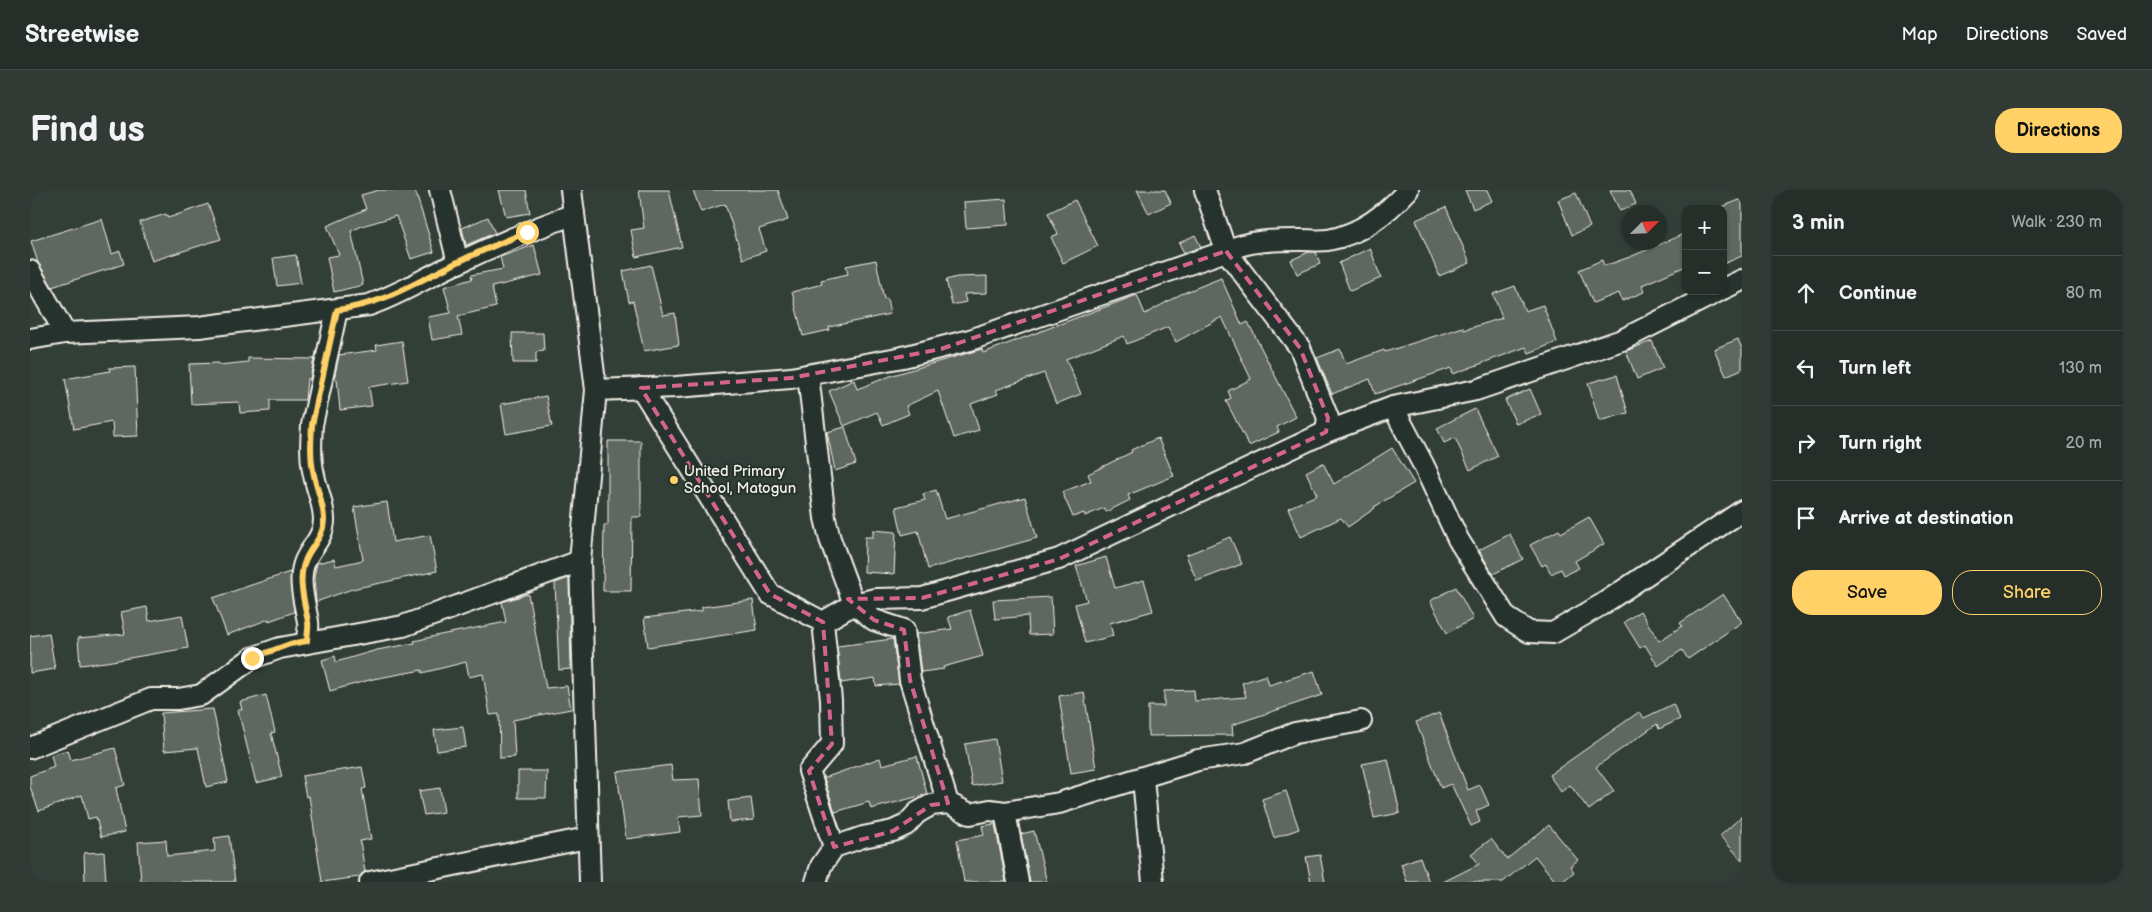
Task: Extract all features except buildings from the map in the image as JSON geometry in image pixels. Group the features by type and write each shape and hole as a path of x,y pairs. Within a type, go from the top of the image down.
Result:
{"street":[{"path":"440,190 458,262"},
{"path":"572,190 596,390 580,561 587,838 590,882"},
{"path":"1205,190 1226,252 1300,348 1328,418 1326,432"},
{"path":"596,390 745,382 808,375 948,346 1226,252 1241,244 1289,240 1328,240 1346,234 1379,218 1408,190"},
{"path":"30,339 65,333 199,327 369,305 388,298 458,262 574,214"},
{"path":"30,271 65,333"},
{"path":"1727,287 1742,280"},
{"path":"823,622 854,604 875,599 922,598 1059,559 1326,432 1393,407 1476,390 1622,340 1711,295"},
{"path":"307,641 309,624 304,609 302,591 304,562 322,534 324,520 321,498 314,477 310,444 312,425 337,310"},
{"path":"808,375 825,518 854,604 874,620 904,630 910,680 948,803"},
{"path":"641,388 770,594 823,622"},
{"path":"1393,407 1424,466 1458,540 1506,617 1529,632 1553,632 1601,605 1742,511"},
{"path":"30,748 151,699 178,699 202,694 252,658 290,644 403,626 580,561"},
{"path":"823,622 831,708 832,744 809,771 834,848"},
{"path":"816,882 821,866 834,848 863,837 893,831 906,825 917,813 931,805 948,803 970,814 990,810 1005,812 1059,803 1198,760 1245,753 1295,733 1361,721"},
{"path":"1143,778 1153,882"},
{"path":"1005,812 1018,882"},
{"path":"370,882 587,838"}],"highlighted area":[{"path":"1226,251 1300,348 1328,418 1326,432 1059,559 922,598 848,599 874,620 904,630 910,680 948,803 931,805 893,831 834,847 809,771 832,744 823,622 770,594 641,388 791,378 941,349"}],"place":[{"name":"United Primary School, Matogun","path":"674,480"}],"route":[{"path":"252,658 290,644 307,641 309,624 304,609 302,591 304,562 324,528 323,507 314,477 310,444 314,413 323,382 337,310 369,305 388,298 451,265 527,232"}]}
